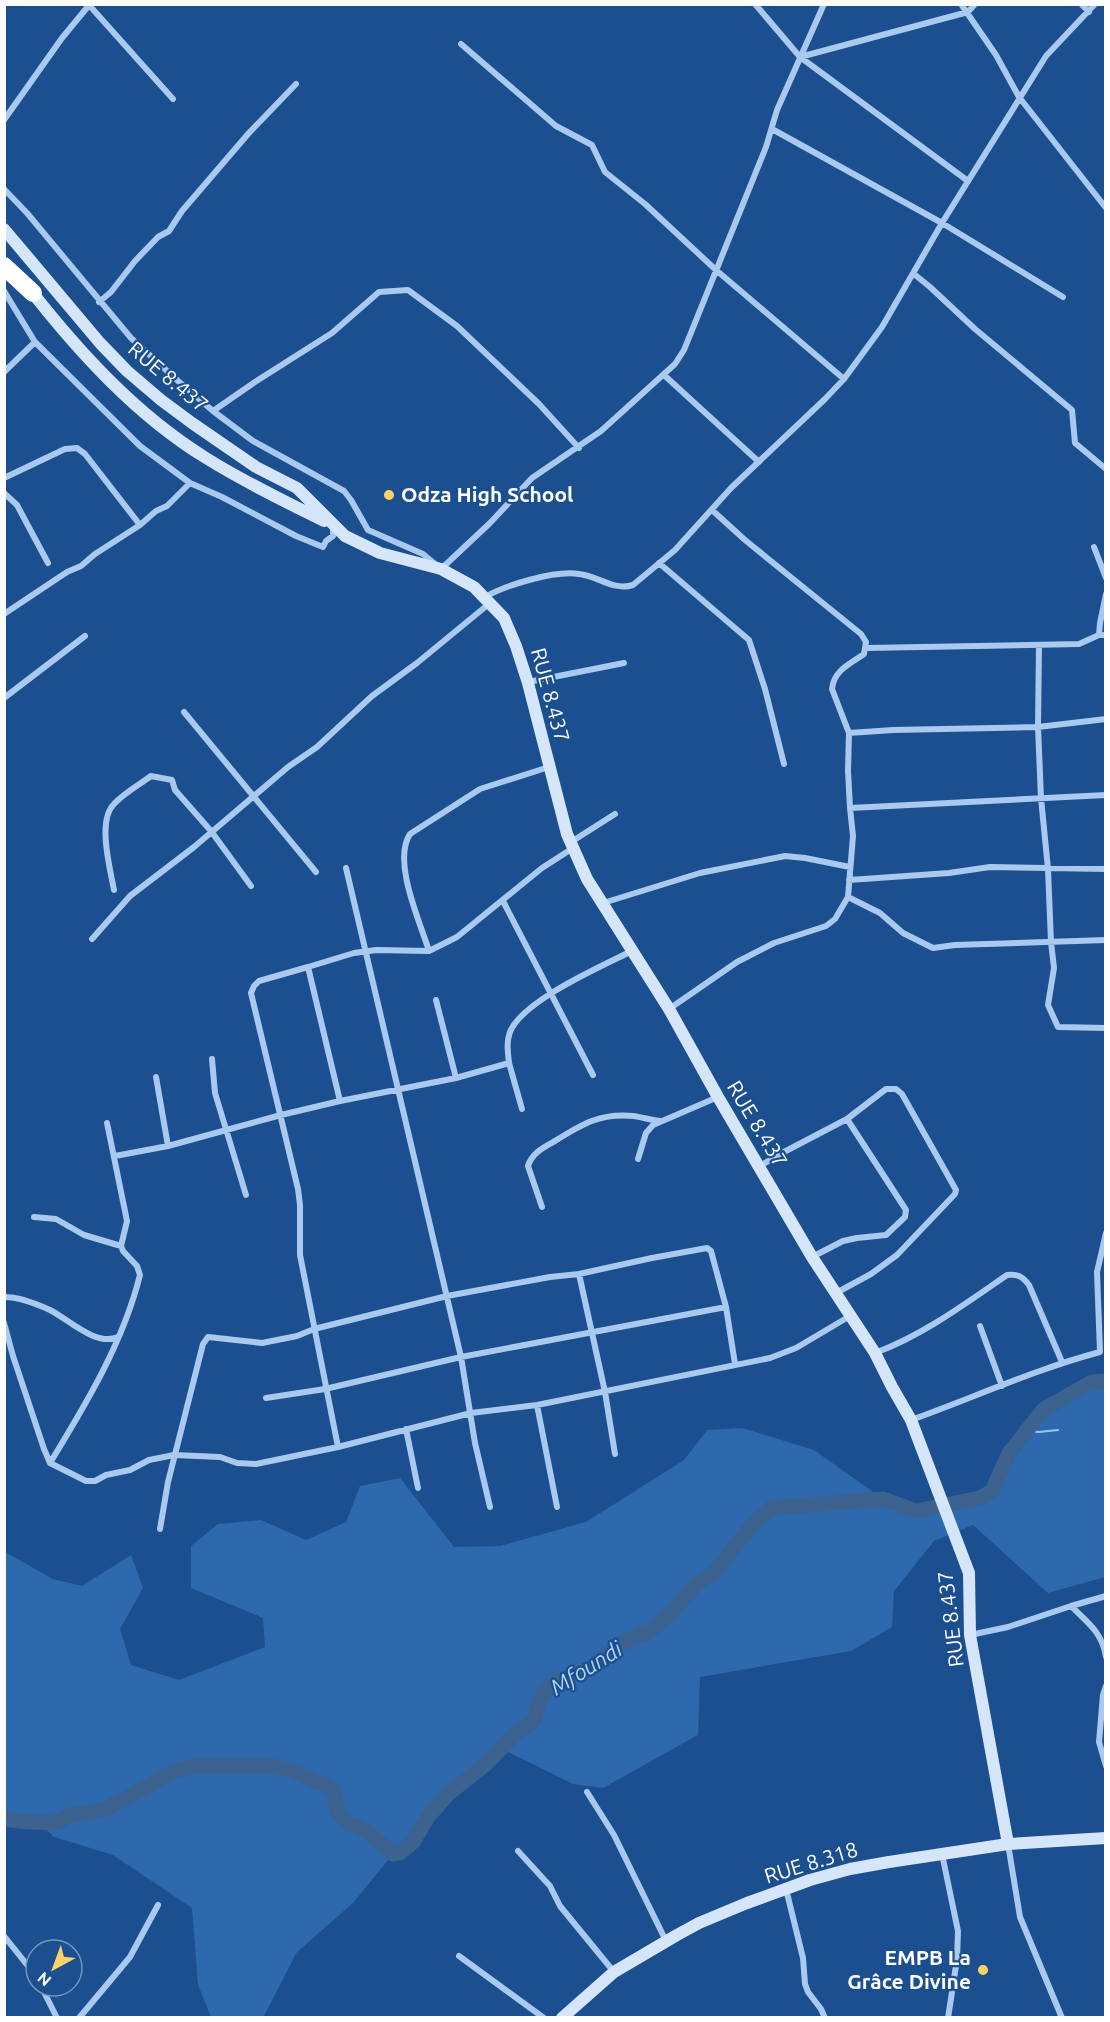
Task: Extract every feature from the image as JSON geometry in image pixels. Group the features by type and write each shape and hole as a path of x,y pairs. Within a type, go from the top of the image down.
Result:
{"highway":[{"path":"4,266 33,293"}],"main road":[{"name":"RUE 8.437","path":"4,229 82,322 127,371 161,400 256,467 297,488 345,536 380,553 441,569 474,587 504,618 528,682 549,767 572,845 586,879 669,1010 812,1257 875,1353 911,1420 969,1574 970,1635 1008,1844"},
{"name":"RUE 8.437","path":"4,256 80,350 173,435 205,458 333,525"},
{"name":"RUE 8.318","path":"562,2018 614,1972 666,1941 699,1923 786,1889 850,1869 941,1854 1008,1844 1106,1838"}],"street":[{"path":"755,4 800,57 968,181"},
{"path":"4,189 27,213 131,338 213,411 253,441 344,491 368,531 423,554 441,569 490,523 532,478 601,431 675,364 684,350 772,129 777,110 824,4"},
{"path":"961,4 996,55 1019,97 1106,208"},
{"path":"800,57 966,12 975,4"},
{"path":"1081,4 1089,12"},
{"path":"93,939 130,896 194,847 288,767 317,747 372,696 417,663 497,590 567,573 580,574 607,584 625,587 633,585 675,550 731,488 844,379 882,327 1019,97 1046,57 1095,4"},
{"path":"4,120 62,38 90,5 173,99"},
{"path":"461,44 556,126 592,145 605,172 645,204 716,270 844,379"},
{"path":"99,302 111,292 135,261 158,237 169,231 182,211 248,134 296,84"},
{"path":"772,129 942,223 1063,297"},
{"path":"914,274 975,329 1072,410 1075,443 1106,469"},
{"path":"213,411 332,333 379,292 408,290 457,326 538,404 579,448"},
{"path":"4,291 35,342 141,446 190,483 323,547 326,541 333,536 333,525"},
{"path":"4,372 35,342"},
{"path":"664,375 759,462"},
{"path":"4,478 65,448 77,448 85,454 140,525"},
{"path":"4,614 81,566 140,525 156,511 167,506 190,483"},
{"path":"4,493 17,505 48,563"},
{"path":"669,1010 737,962 760,949 826,926 835,919 848,897 853,836 848,771 849,733 832,689 837,673 864,654 866,642 861,634 745,540 712,510"},
{"path":"1094,547 1106,578"},
{"path":"659,564 749,640 765,689 784,764"},
{"path":"866,648 1079,644 1102,635 1100,623 1106,594"},
{"path":"4,698 85,636"},
{"path":"1039,645 1038,727 1041,798 1054,968 1048,1005 1058,1028 1106,1028"},
{"path":"528,682 624,663"},
{"path":"184,712 316,872"},
{"path":"849,733 1038,727 1106,719"},
{"path":"429,951 406,873 404,852 406,840 410,834 480,789 549,767"},
{"path":"114,890 108,860 105,819 113,805 151,776 172,780 175,790 211,831 251,886"},
{"path":"850,808 1106,795"},
{"path":"338,1447 299,1247 300,1205 251,993 254,986 259,981 354,953 429,951 457,938 542,868 615,814"},
{"path":"602,903 699,873 785,856 850,867"},
{"path":"849,880 949,873 990,867 1106,869"},
{"path":"346,868 461,1357 482,1476 490,1507"},
{"path":"848,897 880,913 903,933 933,948 1106,939"},
{"path":"503,901 593,1075"},
{"path":"522,1109 509,1064 507,1044 510,1030 531,1008 552,993 632,951"},
{"path":"308,967 340,1101"},
{"path":"436,1000 456,1078"},
{"path":"212,1059 214,1093 246,1195"},
{"path":"115,1156 168,1146 340,1101 456,1078 509,1064"},
{"path":"156,1077 168,1146"},
{"path":"760,1166 847,1119 886,1089 896,1089 902,1094 956,1190 955,1194 897,1255 871,1274 835,1294"},
{"path":"638,1159 646,1133 653,1125 718,1097"},
{"path":"542,1207 528,1166 538,1151 581,1124 595,1118 632,1116 661,1122"},
{"path":"812,1257 843,1241 886,1235 905,1216 906,1210 847,1119"},
{"path":"50,1463 91,1395 119,1336 140,1275 137,1266 121,1246 127,1221 107,1123"},
{"path":"34,1217 56,1219 84,1235 121,1246"},
{"path":"911,1420 1062,1362 1103,1352 1097,1272 1106,1233"},
{"path":"160,1529 174,1455 205,1339 208,1337 262,1343 297,1336 314,1329 447,1296 550,1277 579,1274 707,1248 711,1251 726,1307 735,1364"},
{"path":"579,1274 593,1332 615,1454"},
{"path":"875,1353 889,1348 949,1315 1006,1275 1016,1275 1023,1277 1029,1285 1062,1362"},
{"path":"4,1297 50,1310 85,1332 105,1339 119,1336"},
{"path":"267,1398 325,1389 461,1357 726,1307"},
{"path":"4,1323 50,1463 86,1481 95,1481 106,1475 130,1470 149,1460 174,1455 220,1456 237,1463 256,1464 338,1447 471,1413 537,1405 783,1354 851,1316"},
{"path":"980,1326 1002,1386"},
{"path":"537,1405 557,1507"},
{"path":"406,1429 418,1488"},
{"path":"970,1635 1008,1627 1106,1596"},
{"path":"1071,1606 1096,1630 1102,1639 1106,1657"},
{"path":"1106,1686 1103,1695 1099,1742 1106,1766"},
{"path":"587,1792 614,1835 666,1941"},
{"path":"1008,1844 1020,1917 1062,2018"},
{"path":"518,1851 550,1886 560,1906 614,1972"},
{"path":"941,1854 958,1931 957,1959 948,2018"},
{"path":"786,1889 803,1958 805,1984 825,2018"},
{"path":"79,2018 130,1957 158,1905"},
{"path":"4,1936 24,1961"},
{"path":"459,1956 544,2018"},
{"path":"47,1998 57,2018"}],"shaded area":[{"path":"1105,1381 1105,1577 1048,1593 973,1525 934,1541 894,1591 892,1627 851,1651 700,1677 698,1735 603,1788 573,1784 502,1749 443,1799 426,1819 413,1841 405,1849 393,1854 353,1903 297,1952 264,2016 211,2017 198,1985 192,1908 113,1855 54,1837 37,1821 5,1819 4,1556 7,1553 53,1579 82,1586 131,1555 143,1588 120,1629 131,1665 179,1680 265,1647 263,1618 191,1588 191,1546 218,1524 261,1520 306,1540 346,1522 360,1486 400,1478 454,1547 500,1546 586,1522 684,1460 707,1430 742,1428 814,1450 883,1499 916,1511 980,1498 992,1491 1009,1453 1044,1409 1092,1382"}],"waterway":[{"name":"Mfoundi","path":"4,1819 57,1823 72,1814 89,1813 108,1808 175,1771 195,1766 272,1766 293,1771 333,1789 337,1809 349,1824 369,1833 393,1854 400,1853 413,1842 428,1817 448,1794 486,1764 519,1730 529,1725 534,1719 545,1691 553,1683 597,1664 617,1645 650,1631 669,1615 697,1584 713,1574 752,1525 771,1508 883,1499 916,1511 980,1498 992,1491 1009,1453 1044,1409 1092,1382 1106,1381"},
{"path":"1028,1431 1058,1430"}],"place":[{"name":"Odza High School","path":"389,495"},
{"name":"EMPB La Grâce Divine","path":"983,1970"}]}
